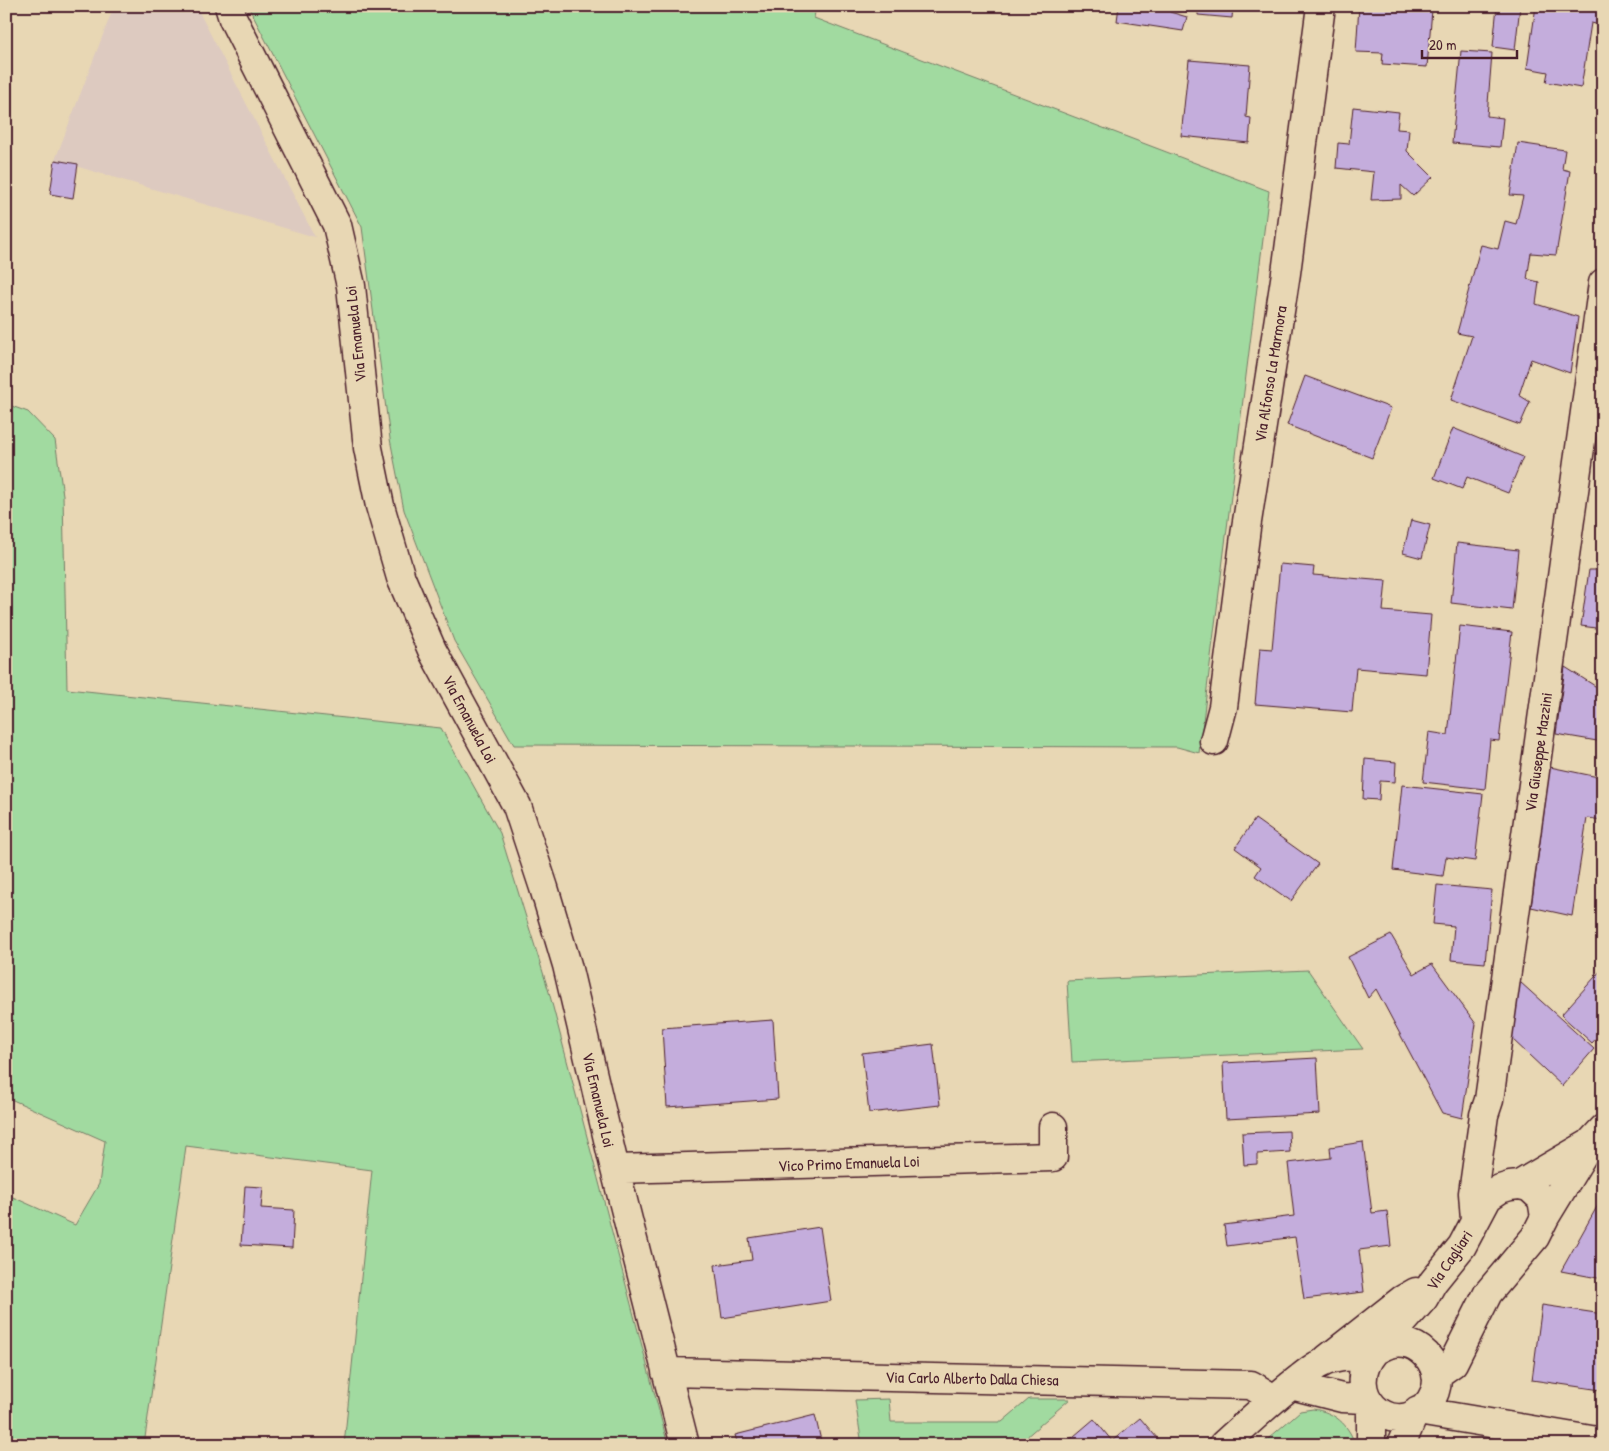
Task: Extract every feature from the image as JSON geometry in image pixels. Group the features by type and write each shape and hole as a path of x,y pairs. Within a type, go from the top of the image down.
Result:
{"street":[{"name":"Via Emanuela Loi","path":"229,6 233,19 337,225 351,286 368,448 380,506 401,578 432,650 517,806 544,888 567,965 615,1169 685,1445"},
{"name":"Via Alfonso La Marmora","path":"1214,741 1222,707 1246,528 1286,273 1321,6"},
{"name":"Via Giuseppe Mazzini","path":"1475,1220 1473,1192 1484,1115 1490,1100 1600,316 1603,283"},
{"name":"Vico Primo Emanuela Loi","path":"615,1169 1052,1157 1052,1127"},
{"name":"Via Cagliari","path":"1378,1349 1424,1298 1433,1282 1462,1246 1488,1197 1500,1189 1519,1185 1599,1141"},
{"name":"Via Cagliari","path":"1436,1380 1453,1363 1488,1293 1535,1237 1545,1217 1599,1141"},
{"path":"1519,1185 1529,1187 1542,1199 1545,1217"},
{"path":"1223,1445 1282,1392 1402,1300 1433,1282"},
{"path":"1322,1362 1378,1349 1394,1343 1406,1343 1426,1354 1432,1364 1436,1380 1432,1399 1424,1408 1402,1418 1389,1416 1378,1411 1369,1402"},
{"path":"1371,1445 1369,1402 1362,1382 1363,1371 1367,1361 1378,1349"},
{"name":"Via Carlo Alberto Dalla Chiesa","path":"666,1372 1251,1385 1282,1392 1369,1402"},
{"path":"1436,1380 1481,1421"},
{"path":"1416,1413 1481,1421 1603,1442"},
{"path":"1401,1445 1416,1413"}],"shaded area":[{"path":"114,6 196,6 315,237 55,160"}],"green space":[{"path":"248,6 816,6 814,18 1269,191 1199,753 1177,747 514,745 454,641 404,510 390,439 362,227"},
{"path":"6,404 28,412 55,440 63,495 67,689 441,728 500,833 549,992 668,1445 344,1445 372,1170 186,1146 144,1445 6,1445 6,1194 75,1225 99,1184 105,1141 6,1097"},
{"path":"1308,970 1363,1049 1072,1062 1067,981"},
{"path":"889,1399 891,1422 1002,1422 1029,1399 1070,1399 1017,1445 862,1445 855,1400"},
{"path":"1313,1409 1328,1413 1340,1420 1349,1431 1355,1445 1261,1445 1300,1411"}],"building":[{"path":"1119,6 1170,6 1170,12 1187,17 1183,31 1117,21"},
{"path":"1198,6 1233,6 1232,18 1198,15"},
{"path":"1359,6 1419,6 1419,10 1432,10 1427,67 1382,64 1383,53 1356,52"},
{"path":"1497,6 1520,6 1515,50 1493,47"},
{"path":"1536,6 1603,6 1601,25 1591,23 1581,88 1546,82 1548,72 1527,68"},
{"path":"1461,51 1492,53 1487,116 1503,118 1500,147 1452,143"},
{"path":"1189,60 1250,65 1246,117 1251,118 1249,143 1181,136"},
{"path":"1353,107 1399,112 1397,129 1409,130 1407,151 1433,177 1413,196 1401,185 1401,199 1371,200 1374,172 1336,168 1338,143 1349,144"},
{"path":"1518,143 1565,150 1562,169 1570,171 1556,255 1531,253 1527,279 1539,282 1536,304 1578,317 1570,373 1531,359 1519,395 1530,402 1520,425 1451,400 1472,336 1457,333 1481,245 1498,249 1505,221 1516,224 1523,196 1510,195"},
{"path":"55,160 78,164 73,198 50,194"},
{"path":"1305,376 1391,408 1372,458 1287,425"},
{"path":"1453,428 1523,457 1508,493 1467,477 1462,489 1434,478"},
{"path":"1411,520 1430,525 1422,558 1403,553"},
{"path":"1603,523 1603,629 1581,626 1589,570 1596,570"},
{"path":"1457,543 1518,550 1512,610 1451,603"},
{"path":"1280,564 1314,567 1313,575 1386,581 1383,611 1431,615 1426,674 1356,668 1352,712 1255,704 1260,648 1272,649"},
{"path":"1460,626 1512,632 1499,741 1490,740 1485,789 1423,782 1429,732 1448,735"},
{"path":"1565,667 1603,691 1603,742 1556,734"},
{"path":"1365,759 1396,762 1395,782 1380,781 1379,800 1363,799"},
{"path":"1550,767 1603,778 1603,820 1587,818 1572,916 1531,907"},
{"path":"1402,785 1483,794 1475,861 1446,857 1443,876 1393,870"},
{"path":"1255,819 1318,864 1291,901 1255,876 1261,867 1235,848"},
{"path":"1437,885 1492,890 1485,963 1451,960 1454,926 1433,924"},
{"path":"1391,935 1414,974 1432,964 1476,1024 1462,1118 1442,1113 1376,989 1368,998 1348,957"},
{"path":"1603,968 1603,1031 1592,1043 1561,1015"},
{"path":"1520,982 1594,1049 1562,1086 1512,1039"},
{"path":"773,1020 778,1099 667,1107 662,1028"},
{"path":"933,1044 940,1105 869,1113 862,1053"},
{"path":"1317,1058 1320,1114 1226,1119 1223,1063"},
{"path":"1289,1131 1290,1152 1257,1154 1257,1164 1244,1165 1242,1133"},
{"path":"1363,1142 1372,1213 1387,1211 1391,1246 1359,1250 1364,1292 1304,1299 1295,1237 1227,1246 1224,1225 1294,1216 1288,1163 1331,1158 1330,1147"},
{"path":"245,1186 263,1187 261,1208 294,1210 292,1248 241,1245"},
{"path":"1603,1196 1603,1279 1561,1271"},
{"path":"820,1227 831,1301 722,1318 715,1265 752,1260 749,1238"},
{"path":"1542,1305 1603,1314 1603,1377 1601,1390 1532,1380"},
{"path":"815,1415 822,1445 738,1445 735,1435"},
{"path":"1140,1418 1163,1445 1070,1445 1067,1442 1094,1419 1112,1441"}]}
